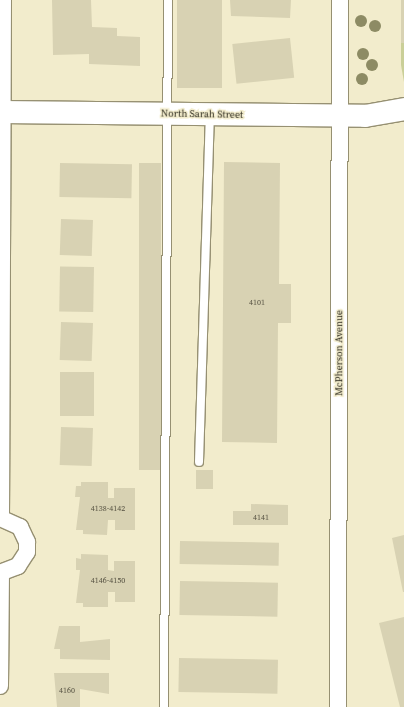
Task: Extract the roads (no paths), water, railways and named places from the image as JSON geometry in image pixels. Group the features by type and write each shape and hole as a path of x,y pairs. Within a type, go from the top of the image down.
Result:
{"street":[{"path":"0,686 1,573 21,563 28,542 20,527 0,518 1,112 3,0"},
{"name":"McPherson Avenue","path":"338,707 340,0"},
{"name":"North Sarah Street","path":"1,112 340,116 381,114 404,109"}],"lane":[{"path":"164,707 168,0"},
{"path":"199,462 210,115"}]}
